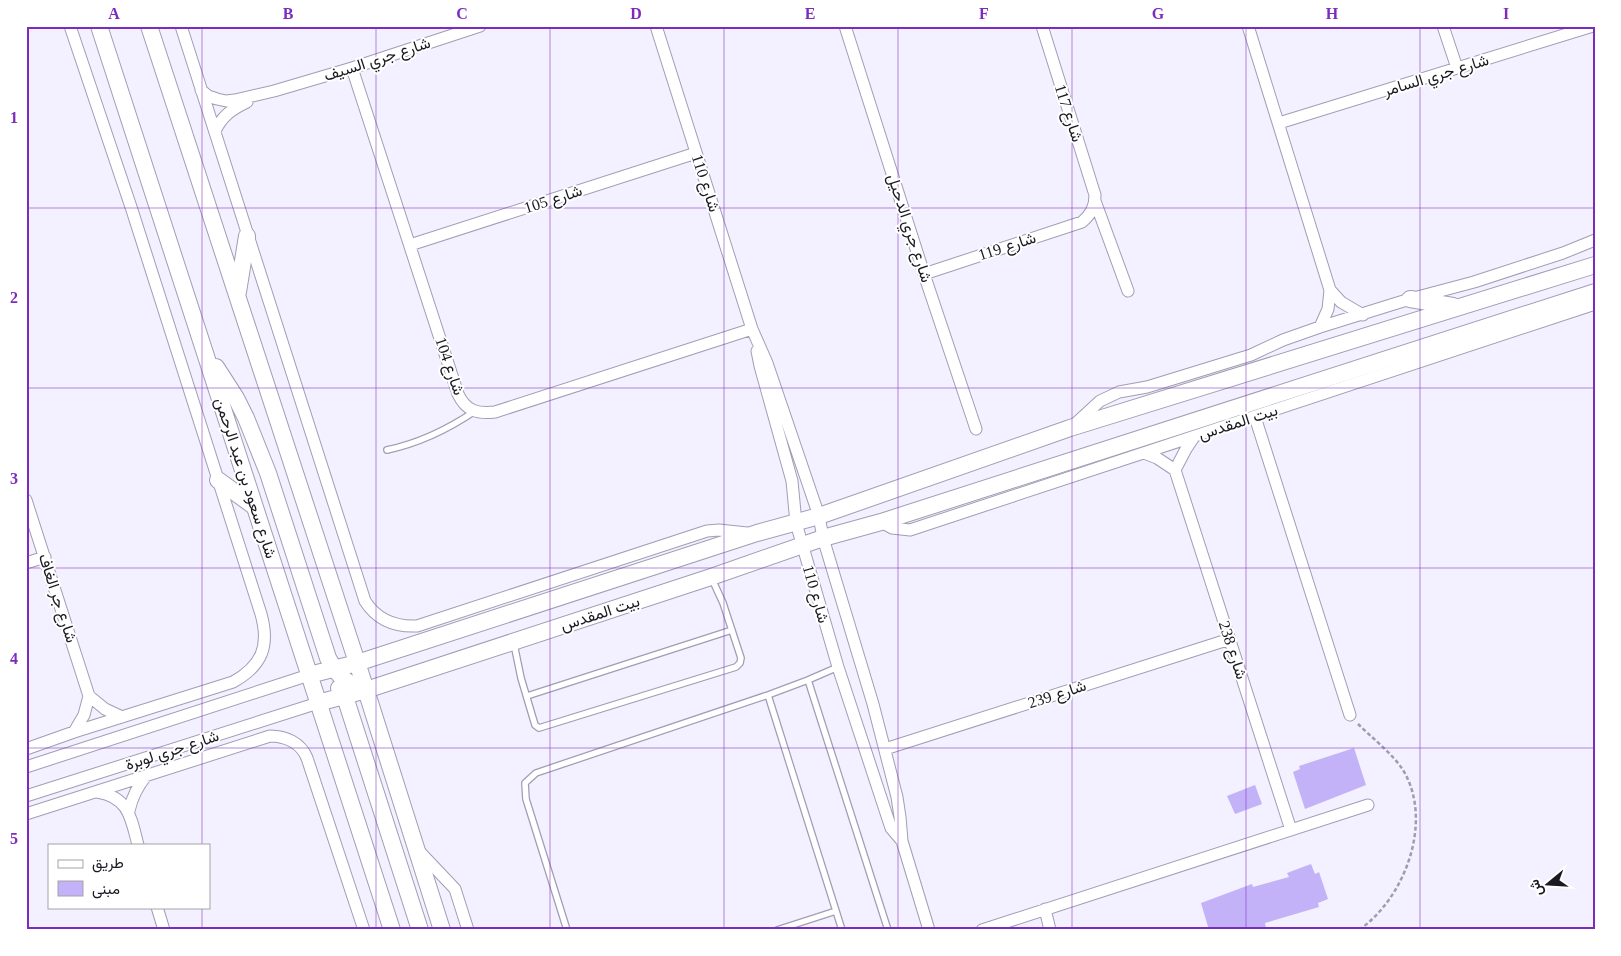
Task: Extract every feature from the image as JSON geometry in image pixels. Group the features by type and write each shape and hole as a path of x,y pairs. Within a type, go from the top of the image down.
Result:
{"street":[{"name":"شارع سعود بن عبد الرحمن","path":"70,26 132,210 265,627 264,647 255,666 245,675 233,682 122,717"},
{"name":"شارع سعود بن عبد الرحمن","path":"100,26 391,929"},
{"path":"149,26 366,690 442,930"},
{"path":"181,26 247,236 238,296"},
{"name":"شارع جري السيف","path":"201,90 208,96 226,101 274,91 352,68 480,26"},
{"name":"شارع 110","path":"656,26 754,334 767,364 819,516 823,538 885,749 897,797 902,841 929,930"},
{"name":"شارع جري الدحيل","path":"845,26 924,274 976,429"},
{"name":"شارع 117","path":"1042,26 1095,194 1095,200 1128,291"},
{"path":"1248,26 1330,290 1328,310 1320,327"},
{"path":"1444,26 1457,68"},
{"name":"شارع جري السامر","path":"1279,123 1593,26"},
{"name":"شارع 104","path":"352,68 458,394 465,406 475,411 495,412 754,334"},
{"name":"شارع جري السيف","path":"215,131 218,123 230,110 274,91"},
{"name":"شارع 105","path":"410,244 696,153"},
{"name":"شارع 119","path":"924,274 1082,222 1094,208 1095,200"},
{"name":"بيت المقدس","path":"247,236 365,601 376,615 392,624 417,626 706,531 719,530 740,534 757,533"},
{"name":"بيت المقدس","path":"1070,428 1100,401 1119,392 1147,387 1252,355 1283,340 1320,327 1410,299 1474,282 1563,253 1595,240"},
{"name":"بيت المقدس","path":"309,675 357,663 757,533 819,516 1070,428 1595,265"},
{"path":"1330,290 1341,302 1363,314"},
{"path":"1410,299 1460,307"},
{"name":"بيت المقدس","path":"881,522 892,528 910,530 1194,437 1593,299"},
{"name":"بيت المقدس","path":"318,703 366,690 711,577 823,538 881,522 1593,299"},
{"name":"شارع 110","path":"754,334 760,366 792,481 796,523 802,546 838,666 891,828 902,841"},
{"path":"203,346 236,398 257,442 328,658 334,669 344,680 356,688 366,690"},
{"path":"1255,416 1350,715"},
{"path":"1144,453 1157,458 1175,470 1194,437"},
{"name":"شارع 238","path":"1175,470 1291,830"},
{"path":"218,480 255,506"},
{"name":"شارع جر الغاف","path":"26,500 89,696"},
{"path":"26,563 45,557"},
{"name":"شارع 239","path":"885,749 1230,639"},
{"path":"309,675 328,680 340,689 344,696 420,930"},
{"name":"شارع جري لوبرة","path":"26,767 309,675"},
{"path":"74,732 84,715 89,696 106,709 122,717"},
{"name":"شارع جري لوبرة","path":"26,796 318,703"},
{"path":"26,749 122,717"},
{"name":"شارع جري لوبرة","path":"26,814 270,736 282,737 299,745 308,758 364,930"},
{"path":"128,811 138,786 146,776"},
{"path":"96,792 113,797 122,803 128,811 138,844"},
{"path":"982,930 1368,805"},
{"path":"416,848 455,889 468,930"},
{"path":"157,908 164,930"},
{"path":"1045,910 1050,930"}],"lane":[{"path":"387,450 406,446 433,436 458,423 475,411"},
{"path":"514,641 521,678 535,725 539,728 736,667 740,663 741,658 720,596 711,577"},
{"path":"527,696 732,630"},
{"path":"567,930 526,799 526,783 536,774 768,695 838,666"},
{"path":"808,680 888,930"},
{"path":"768,695 842,930"},
{"path":"777,930 836,911"}],"path":[{"path":"1350,715 1394,758 1402,770 1409,783 1416,810 1417,824 1407,866 1400,880 1384,906 1358,930"}],"building":[{"path":"1354,748 1366,785 1305,809 1293,772 1300,769 1299,766"},
{"path":"1255,785 1262,804 1235,814 1227,796"},
{"path":"1311,864 1315,874 1319,872 1328,899 1318,903 1319,907 1265,923 1266,928 1259,930 1209,930 1201,903 1252,884 1253,887 1289,877 1287,873"}]}
